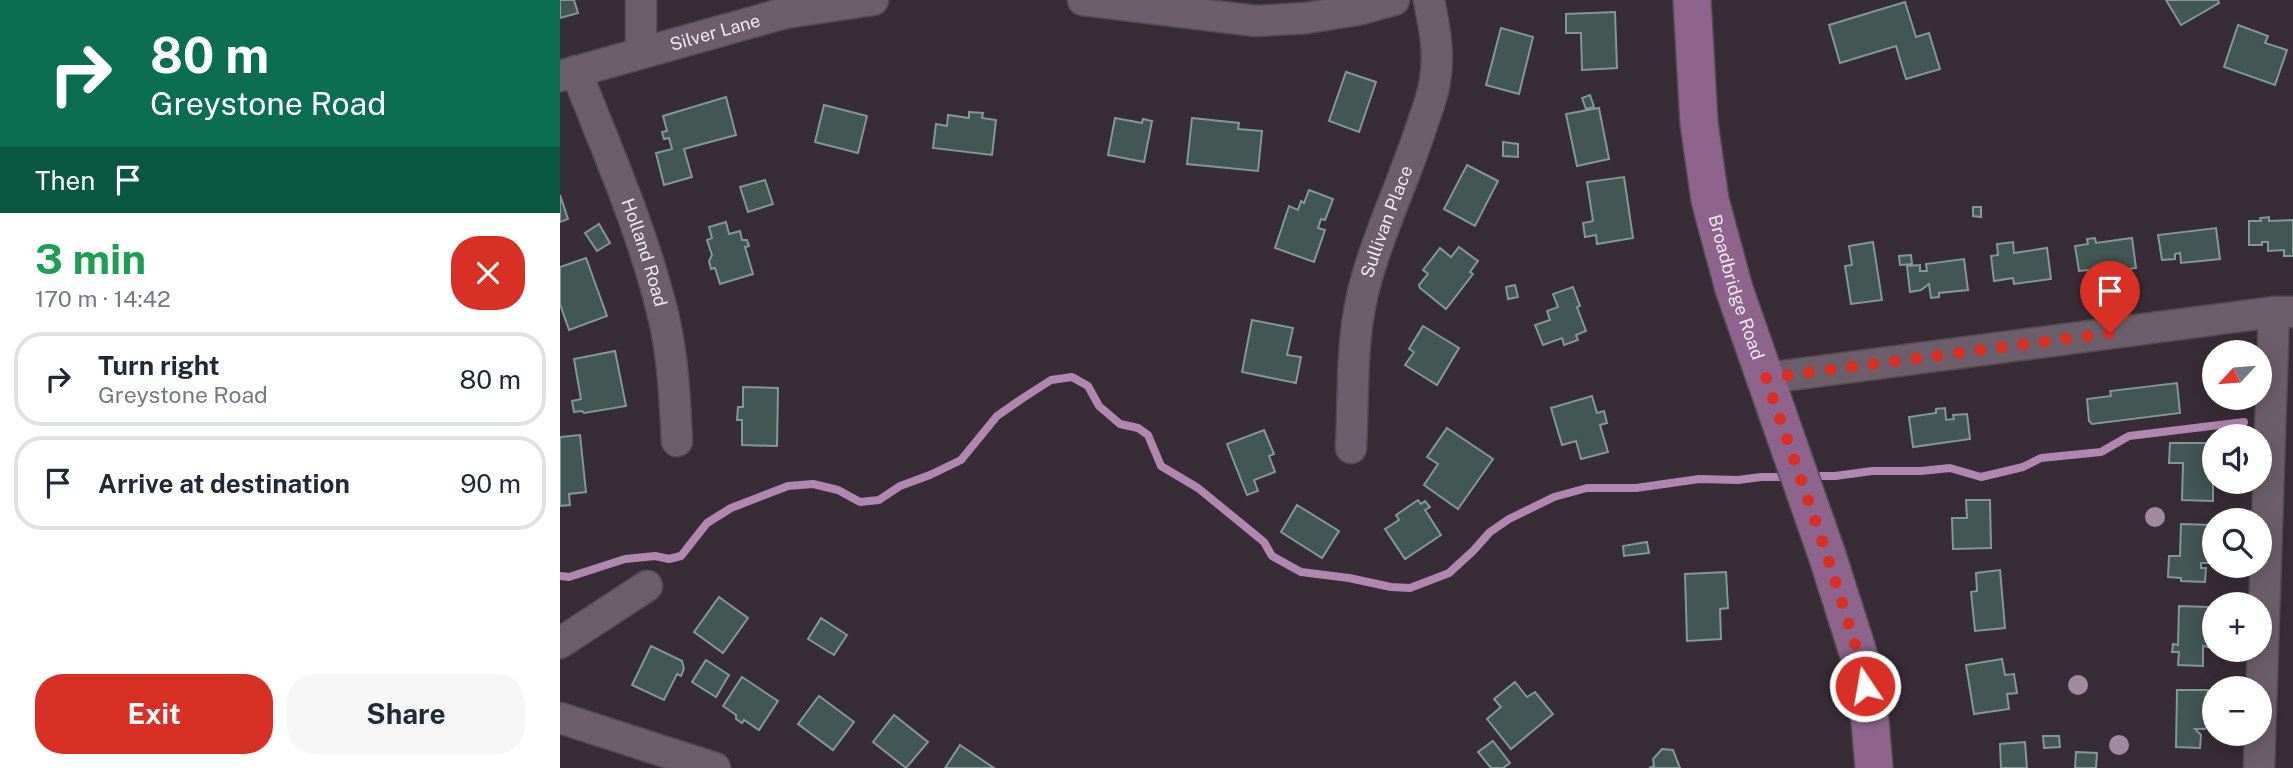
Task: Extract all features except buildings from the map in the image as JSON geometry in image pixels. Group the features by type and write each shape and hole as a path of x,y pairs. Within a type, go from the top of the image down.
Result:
{"main road":[{"name":"Broadbridge Road","path":"1692,0 1699,122 1710,200 1734,289 1816,521 1861,663 1869,709 1874,768"}],"street":[{"path":"640,0 641,52"},
{"name":"Silver Lane","path":"568,74 801,10 873,0"},
{"path":"1083,0 1256,21 1306,19 1357,10 1390,0"},
{"name":"Sullivan Place","path":"1352,448 1352,371 1356,325 1366,278 1413,151 1436,79 1437,38 1429,0"},
{"name":"Holland Road","path":"568,74 645,249 665,321 676,405 677,441"},
{"path":"1766,378 2284,312 2259,768"},
{"path":"560,643 647,586"},
{"path":"560,718 715,768"}],"waterway":[{"path":"560,576 569,577 625,559 655,556 669,559 681,556 707,523 731,508 788,486 813,484 838,490 860,502 879,500 900,486 961,460 997,416 1051,380 1072,377 1088,386 1099,406 1120,424 1138,428 1148,435 1161,466 1198,488 1264,542 1272,556 1301,572 1391,587 1410,588 1449,573 1490,532 1509,519 1554,497 1587,488 1636,488 1699,479 1789,477"},
{"path":"1809,476 1950,468 1981,477 2023,467 2041,458 2101,452 2129,436 2244,422"}],"route":[{"path":"1865,686 1861,663 1827,555 1766,378 2110,333"}]}
